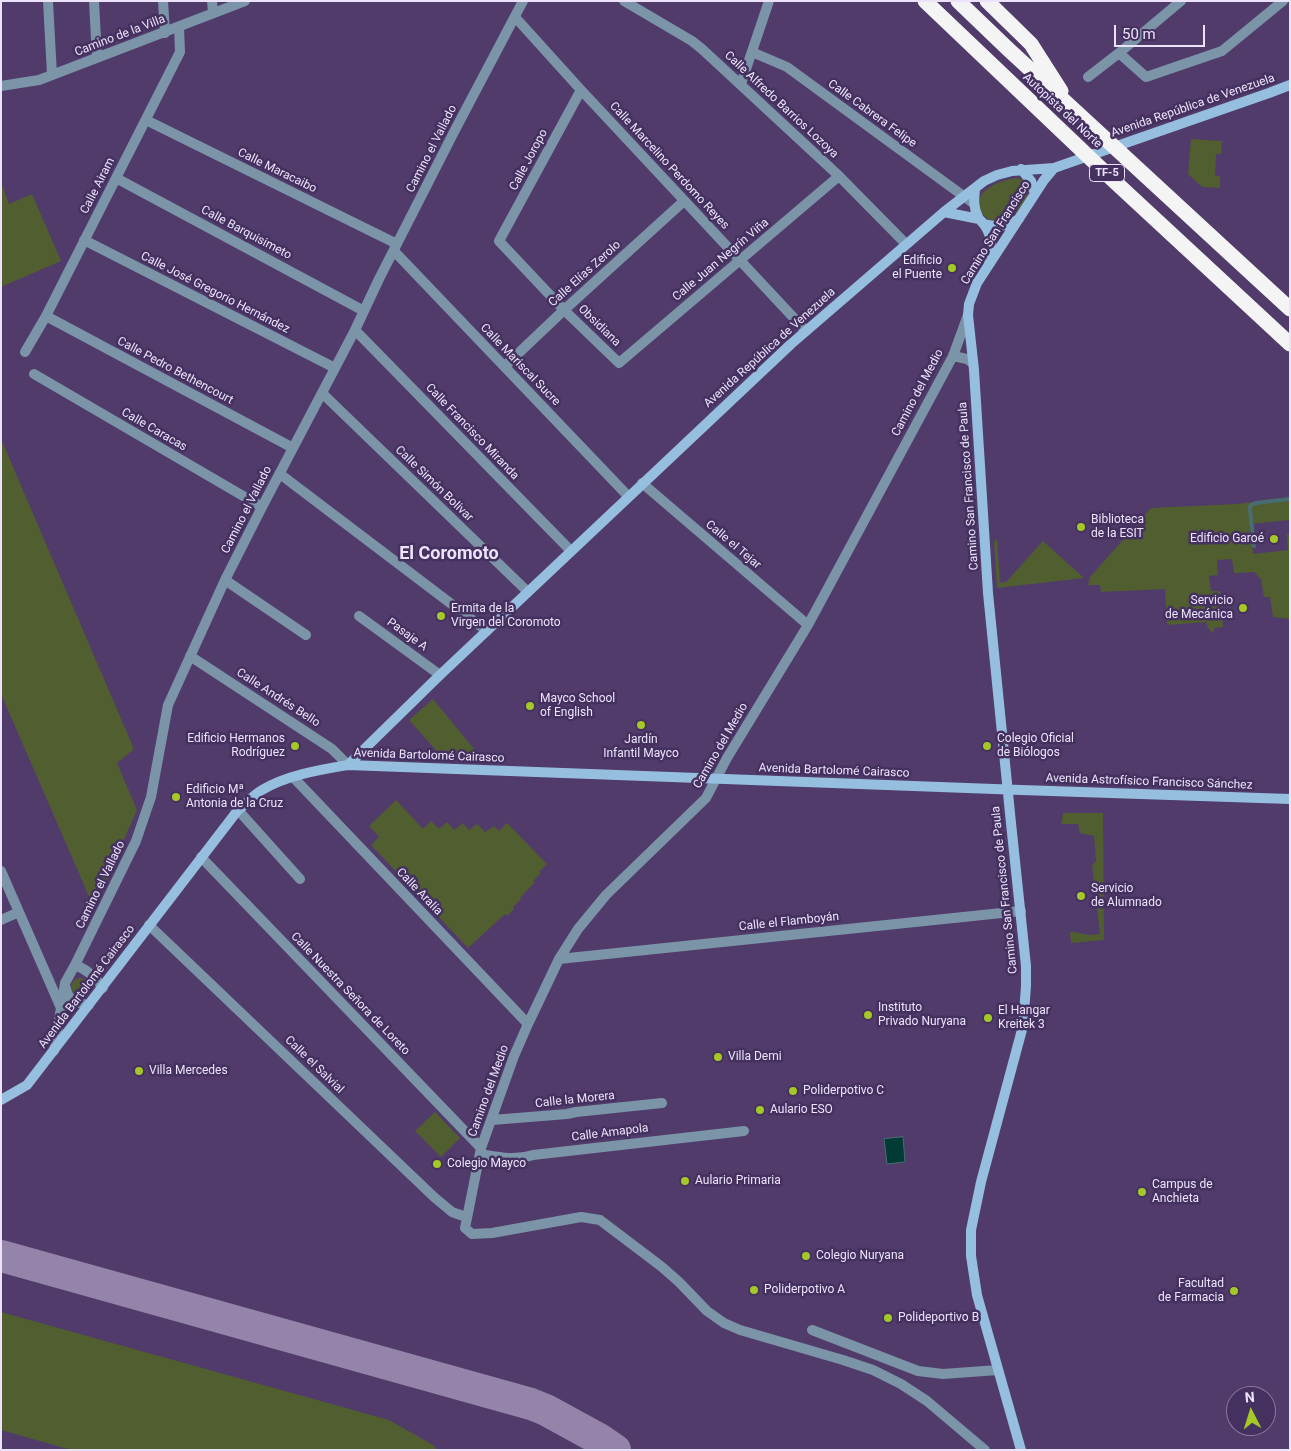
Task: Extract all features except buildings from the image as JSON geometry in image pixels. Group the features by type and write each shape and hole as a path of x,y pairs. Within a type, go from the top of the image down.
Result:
{"highway":[{"name":"Autopista del Norte","path":"925,1 1113,180 1290,344"},
{"name":"Autopista del Norte","path":"958,1 1290,309"},
{"path":"987,1 1030,44 1070,105"}],"street":[{"path":"48,1 52,75"},
{"path":"94,1 97,58"},
{"path":"163,1 165,33"},
{"path":"212,1 213,13"},
{"name":"Camino de la Villa","path":"1,86 39,80 245,1"},
{"name":"Camino el Vallado","path":"54,1052 65,983 136,841 151,797 168,705 225,580 523,1"},
{"name":"Calle Alfredo Barrios Lozoya","path":"624,1 692,41 839,176 906,244"},
{"path":"741,84 770,1"},
{"path":"1088,77 1119,54 1181,1"},
{"path":"1119,54 1146,77 1222,51 1283,1"},
{"name":"Calle Marcelino Perdomo Reyes","path":"515,17 806,331"},
{"name":"Calle Airam","path":"25,352 46,316 180,52 179,27"},
{"name":"Calle Cabrera Felipe","path":"752,52 787,67 973,203"},
{"name":"Avenida República de Venezuela","path":"348,765 628,496 806,331 944,212 984,182 997,175 1021,170 1054,168 1290,85"},
{"name":"Calle Joropo","path":"499,241 581,90"},
{"name":"Calle Maracaibo","path":"146,120 396,248"},
{"name":"Camino San Francisco","path":"968,316 969,304 977,283 1054,168"},
{"path":"1021,170 1031,181 1035,194"},
{"name":"Calle Juan Negrín Viña","path":"619,363 839,176"},
{"name":"Calle Barquisimeto","path":"116,178 364,311"},
{"path":"975,189 973,203 989,232 991,243 990,257 986,269"},
{"name":"Calle Elías Zerolo","path":"504,366 684,201"},
{"path":"944,212 994,227 1005,226 1020,218"},
{"name":"Calle José Gregorio Hernández","path":"84,240 335,368"},
{"name":"Obsidiana","path":"499,241 564,310 619,363"},
{"name":"Calle Mariscal Sucre","path":"396,248 504,366 628,496"},
{"name":"Calle Pedro Bethencourt","path":"46,316 292,448"},
{"name":"Camino del Medio","path":"465,1222 481,1151 514,1056 559,958 578,929 606,895 706,798 808,625 953,356 968,316"},
{"name":"Camino San Francisco de Paula","path":"968,316 973,363 986,561 1026,973 1023,1026 981,1182 971,1230 971,1256 977,1295 1021,1450"},
{"name":"Calle Francisco Miranda","path":"355,330 570,552"},
{"path":"953,356 967,359 973,363"},
{"name":"Calle Caracas","path":"34,374 262,507"},
{"name":"Calle Simón Bolivar","path":"322,393 528,592"},
{"path":"280,474 487,631"},
{"name":"Calle el Tejar","path":"642,483 808,625"},
{"path":"225,580 306,635"},
{"name":"Pasaje A","path":"359,616 440,675"},
{"name":"Calle Andrés Bello","path":"190,656 332,749 348,765"},
{"name":"Avenida Bartolomé Cairasco","path":"1,1100 27,1085 54,1052 238,810 260,791 278,781 348,765 715,780 1007,789"},
{"name":"Calle Aralia","path":"293,777 528,1024"},
{"name":"Avenida Astrofísico Francisco Sánchez","path":"1007,789 1290,800"},
{"path":"238,810 300,878"},
{"name":"Calle Nuestra Señora de Loreto","path":"201,857 481,1151"},
{"path":"1,871 61,1008"},
{"name":"Calle el Flamboyán","path":"559,958 1021,911"},
{"path":"1,920 19,912"},
{"name":"Calle el Salvial","path":"149,926 434,1197 465,1222 472,1234 492,1233 581,1217 600,1220 662,1267 707,1311 724,1323 740,1330 873,1370 901,1384 927,1401 985,1450"},
{"path":"75,965 86,969 97,979 103,988"},
{"path":"49,979 65,983 67,994 71,1000 77,1003 89,1004"},
{"name":"Calle la Morera","path":"492,1120 662,1103"},
{"name":"Calle Amapola","path":"481,1151 503,1159 744,1131"},
{"path":"812,1330 918,1370 943,1374 998,1370"}],"shaded area":[{"path":"1191,139 1222,141 1221,154 1216,154 1215,176 1220,176 1220,188 1202,187 1188,174"},
{"path":"1016,178 1025,181 1028,186 1025,201 1013,216 1006,220 999,222 987,218 980,210 979,199 982,194 997,183"},
{"path":"1,182 9,204 32,194 61,261 1,287"},
{"path":"1,439 134,749 117,763 137,810 94,908 1,694"},
{"path":"1290,497 1290,520 1250,524 1253,554 1288,550 1287,534 1290,534 1290,619 1273,617 1270,597 1264,597 1261,579 1254,572 1234,573 1232,559 1217,560 1218,575 1209,576 1211,591 1220,591 1223,627 1214,628 1214,633 1206,622 1167,625 1165,589 1101,592 1100,585 1088,585 1090,577 1151,508 1237,504"},
{"path":"997,539 1000,583 1006,582 1043,541 1084,578 997,588 994,542"},
{"path":"433,699 475,750 470,757 442,757 409,720"},
{"path":"396,800 423,829 431,821 439,829 447,822 454,830 463,823 469,830 477,824 485,832 494,826 499,831 507,823 547,864 533,881 535,882 513,907 514,909 507,916 505,914 468,948 371,845 379,837 369,826"},
{"path":"1063,813 1103,813 1104,940 1071,943 1070,932 1088,935 1100,934 1092,865 1096,861 1094,836 1080,833 1078,824 1061,824"},
{"path":"80,978 88,983 89,987 84,995 80,996 72,991 71,987 76,979"},
{"path":"435,1112 460,1138 441,1157 415,1131"},
{"path":"903,1137 905,1162 887,1164 884,1139"},
{"path":"1,1312 389,1420 433,1445 438,1450 71,1450 1,1430"}],"waterway":[{"path":"1254,546 1250,506 1256,503 1290,499"}],"taxiway":[{"path":"1,1256 531,1404 546,1410 599,1439 615,1450"}],"place":[{"name":"Edificio el Puente","path":"952,268"},
{"name":"Biblioteca de la ESIT","path":"1081,527"},
{"name":"Edificio Garoé","path":"1274,539"},
{"name":"Servicio de Mecánica","path":"1243,608"},
{"name":"Ermita de la Virgen del Coromoto","path":"441,616"},
{"name":"Mayco School of English","path":"530,706"},
{"name":"Jardín Infantil Mayco","path":"641,725"},
{"name":"Edificio Hermanos Rodríguez","path":"295,746"},
{"name":"Colegio Oficial de Biólogos","path":"987,746"},
{"name":"Edificio Mª Antonia de la Cruz","path":"176,797"},
{"name":"Servicio de Alumnado","path":"1081,896"},
{"name":"Instituto Privado Nuryana","path":"868,1015"},
{"name":"El Hangar Kreitek 3","path":"988,1018"},
{"name":"Villa Demi","path":"718,1057"},
{"name":"Villa Mercedes","path":"139,1071"},
{"name":"Poliderpotivo C","path":"793,1091"},
{"name":"Aulario ESO","path":"760,1110"},
{"name":"Colegio Mayco","path":"437,1164"},
{"name":"Aulario Primaria","path":"685,1181"},
{"name":"Campus de Anchieta","path":"1142,1192"},
{"name":"Colegio Nuryana","path":"806,1256"},
{"name":"Poliderpotivo A","path":"754,1290"},
{"name":"Facultad de Farmacia","path":"1234,1291"},
{"name":"Polideportivo B","path":"888,1318"}],"district":[{"name":"El Coromoto","path":"449,554"}]}
